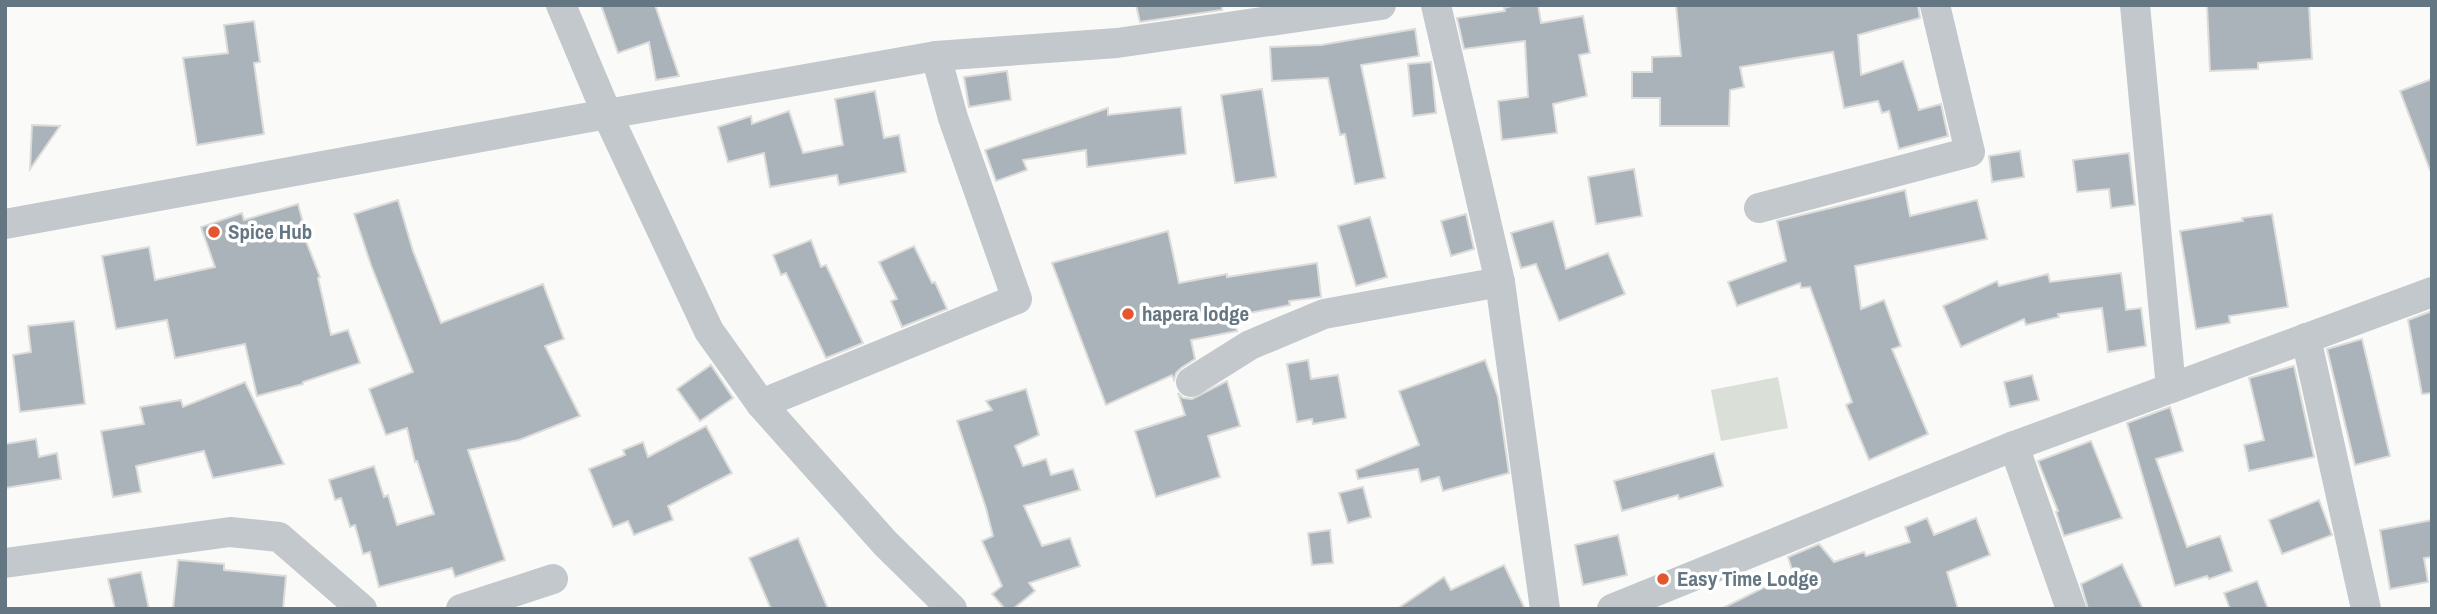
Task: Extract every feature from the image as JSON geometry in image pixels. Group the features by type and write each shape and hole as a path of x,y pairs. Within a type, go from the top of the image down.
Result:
{"street":[{"path":"561,5 607,114 709,331 761,404 885,543 952,609"},
{"path":"5,224 936,56 1117,43 1281,13 1381,5"},
{"path":"1436,5 1500,282 1545,609"},
{"path":"1759,208 1970,152 1935,5"},
{"path":"2135,5 2171,388"},
{"path":"761,404 1017,299 953,118 936,56"},
{"path":"1191,382 1250,345 1324,314 1500,282"},
{"path":"1612,609 2014,446 2432,292"},
{"path":"2306,338 2366,609"},
{"path":"2014,446 2071,609"},
{"path":"5,563 230,532 279,537 362,609"},
{"path":"461,609 553,579"}],"shaded area":[{"path":"1778,377 1788,428 1721,441 1711,390"}],"building":[{"path":"601,5 655,5 679,76 656,80 649,42 618,53"},
{"path":"1136,5 1222,5 1222,10 1140,22"},
{"path":"1538,5 1541,23 1583,16 1590,53 1579,55 1587,96 1553,104 1557,133 1502,140 1498,101 1528,97 1525,41 1464,49 1457,18 1505,11 1504,8"},
{"path":"1676,5 1918,5 1920,18 1858,35 1861,75 1903,61 1919,110 1941,104 1948,136 1899,149 1889,111 1882,113 1878,101 1844,108 1833,52 1740,67 1744,87 1730,90 1729,126 1660,126 1660,98 1632,98 1632,72 1652,72 1652,57 1681,56"},
{"path":"2207,5 2309,5 2312,59 2258,63 2258,69 2210,71"},
{"path":"254,21 260,62 254,63 264,134 197,145 183,58 228,53 224,25"},
{"path":"1415,29 1419,56 1361,65 1385,178 1355,184 1345,134 1340,135 1328,78 1272,81 1270,47 1321,45"},
{"path":"1431,62 1436,113 1413,116 1408,64"},
{"path":"1007,71 1011,100 969,107 964,77"},
{"path":"2432,79 2432,169 2430,170 2400,91"},
{"path":"1262,89 1276,177 1235,183 1221,95"},
{"path":"875,91 884,138 899,135 906,172 839,185 837,175 770,187 764,153 728,162 718,127 751,116 752,124 789,111 803,153 843,145 835,99"},
{"path":"1181,107 1186,154 1087,167 1086,150 1023,160 1027,170 996,181 985,150 1108,108 1108,115"},
{"path":"32,125 60,126 30,169"},
{"path":"2020,151 2024,177 1992,182 1989,156"},
{"path":"2129,153 2135,205 2111,208 2109,189 2077,192 2073,160"},
{"path":"1634,169 1642,216 1596,224 1588,177"},
{"path":"1905,190 1910,216 1977,200 1987,239 1855,266 1861,309 1884,300 1901,346 1892,349 1928,434 1869,460 1846,405 1852,402 1810,287 1801,288 1800,283 1737,306 1728,282 1786,261 1777,221"},
{"path":"398,200 413,251 441,323 543,284 564,339 545,346 580,416 519,440 468,450 505,560 455,577 452,568 379,587 370,552 363,554 355,525 350,527 341,498 335,500 329,480 374,466 384,497 388,495 397,525 434,514 417,461 415,462 407,428 386,435 369,389 413,372 354,214"},
{"path":"298,204 306,241 320,277 318,278 331,335 348,330 360,363 303,384 257,396 245,344 175,358 167,320 116,329 102,256 149,247 155,280 215,267 201,227 242,213 244,220"},
{"path":"1466,214 1474,249 1451,256 1441,221"},
{"path":"2272,214 2288,307 2229,316 2230,323 2196,329 2180,231"},
{"path":"1370,217 1387,277 1356,286 1338,226"},
{"path":"1553,221 1566,269 1608,253 1625,294 1559,321 1536,264 1521,268 1511,233"},
{"name":"hapera lodge","path":"1168,231 1179,283 1317,263 1321,297 1289,301 1290,305 1234,316 1237,331 1191,340 1195,359 1176,373 1174,380 1172,375 1106,405 1052,263"},
{"path":"811,240 821,267 826,265 863,343 826,358 786,273 781,275 773,255"},
{"path":"914,246 947,309 902,327 891,301 897,299 879,262"},
{"path":"2121,273 2126,310 2141,308 2146,346 2108,352 2102,308 2058,314 2059,317 2026,325 2024,319 1961,347 1943,306 1997,281 1999,286 2048,274 2050,282"},
{"path":"2432,311 2432,393 2422,394 2408,320"},
{"path":"74,321 85,404 20,412 13,355 31,352 28,326"},
{"path":"2362,339 2390,456 2355,465 2327,349"},
{"path":"1308,360 1311,379 1338,375 1346,418 1313,424 1312,419 1297,422 1287,364"},
{"path":"1485,360 1498,397 1509,473 1443,491 1439,477 1421,482 1418,469 1358,479 1356,470 1419,445 1399,391"},
{"path":"711,365 733,398 700,421 677,389"},
{"path":"2294,366 2314,457 2249,471 2244,445 2264,440 2249,378"},
{"path":"2032,375 2039,400 2010,407 2004,382"},
{"path":"1227,381 1240,426 1208,436 1220,477 1156,497 1135,431 1185,415 1178,393 1183,398 1192,399"},
{"path":"245,382 284,464 213,478 204,451 136,466 141,492 113,497 101,431 144,424 140,407 181,400 183,407"},
{"path":"1026,389 1039,435 1015,446 1023,466 1046,459 1051,475 1073,469 1080,490 1024,506 1042,546 1070,538 1080,566 1029,583 1035,591 1013,609 1005,609 992,594 1002,586 982,541 993,536 957,421 992,410 986,401"},
{"path":"2170,407 2183,451 2156,459 2187,547 2220,536 2232,571 2175,586 2127,423"},
{"path":"706,426 732,473 668,506 673,520 634,535 628,521 613,527 589,469 625,455 623,450 643,442 648,457"},
{"path":"36,439 39,457 57,453 61,479 5,488 5,444"},
{"path":"2091,441 2122,518 2064,536 2056,512 2058,511 2038,461"},
{"path":"1714,453 1723,486 1622,511 1614,481"},
{"path":"1363,487 1371,517 1348,523 1339,493"},
{"path":"2319,500 2332,535 2282,554 2269,520"},
{"path":"1927,518 1934,535 1976,518 1990,555 1947,572 1958,609 1721,609 1793,573 1788,557 1819,544 1834,562 1864,552 1866,556 1910,542 1905,527"},
{"path":"2432,520 2432,557 2424,558 2428,582 2390,589 2380,530"},
{"path":"1330,530 1333,563 1312,565 1308,533"},
{"path":"1618,535 1627,575 1583,585 1575,545"},
{"path":"798,538 828,609 771,609 749,558"},
{"path":"178,560 224,564 224,570 286,576 283,609 173,609"},
{"path":"2122,564 2143,609 2088,609 2081,584"},
{"path":"1504,565 1525,609 1397,609 1444,577 1451,590"},
{"path":"141,572 149,609 115,609 108,579"},
{"path":"2257,581 2268,609 2230,609 2224,593"}],"place":[{"name":"Spice Hub","path":"214,232"},
{"name":"hapera lodge","path":"1128,314"},
{"name":"Easy Time Lodge","path":"1663,579"}]}
